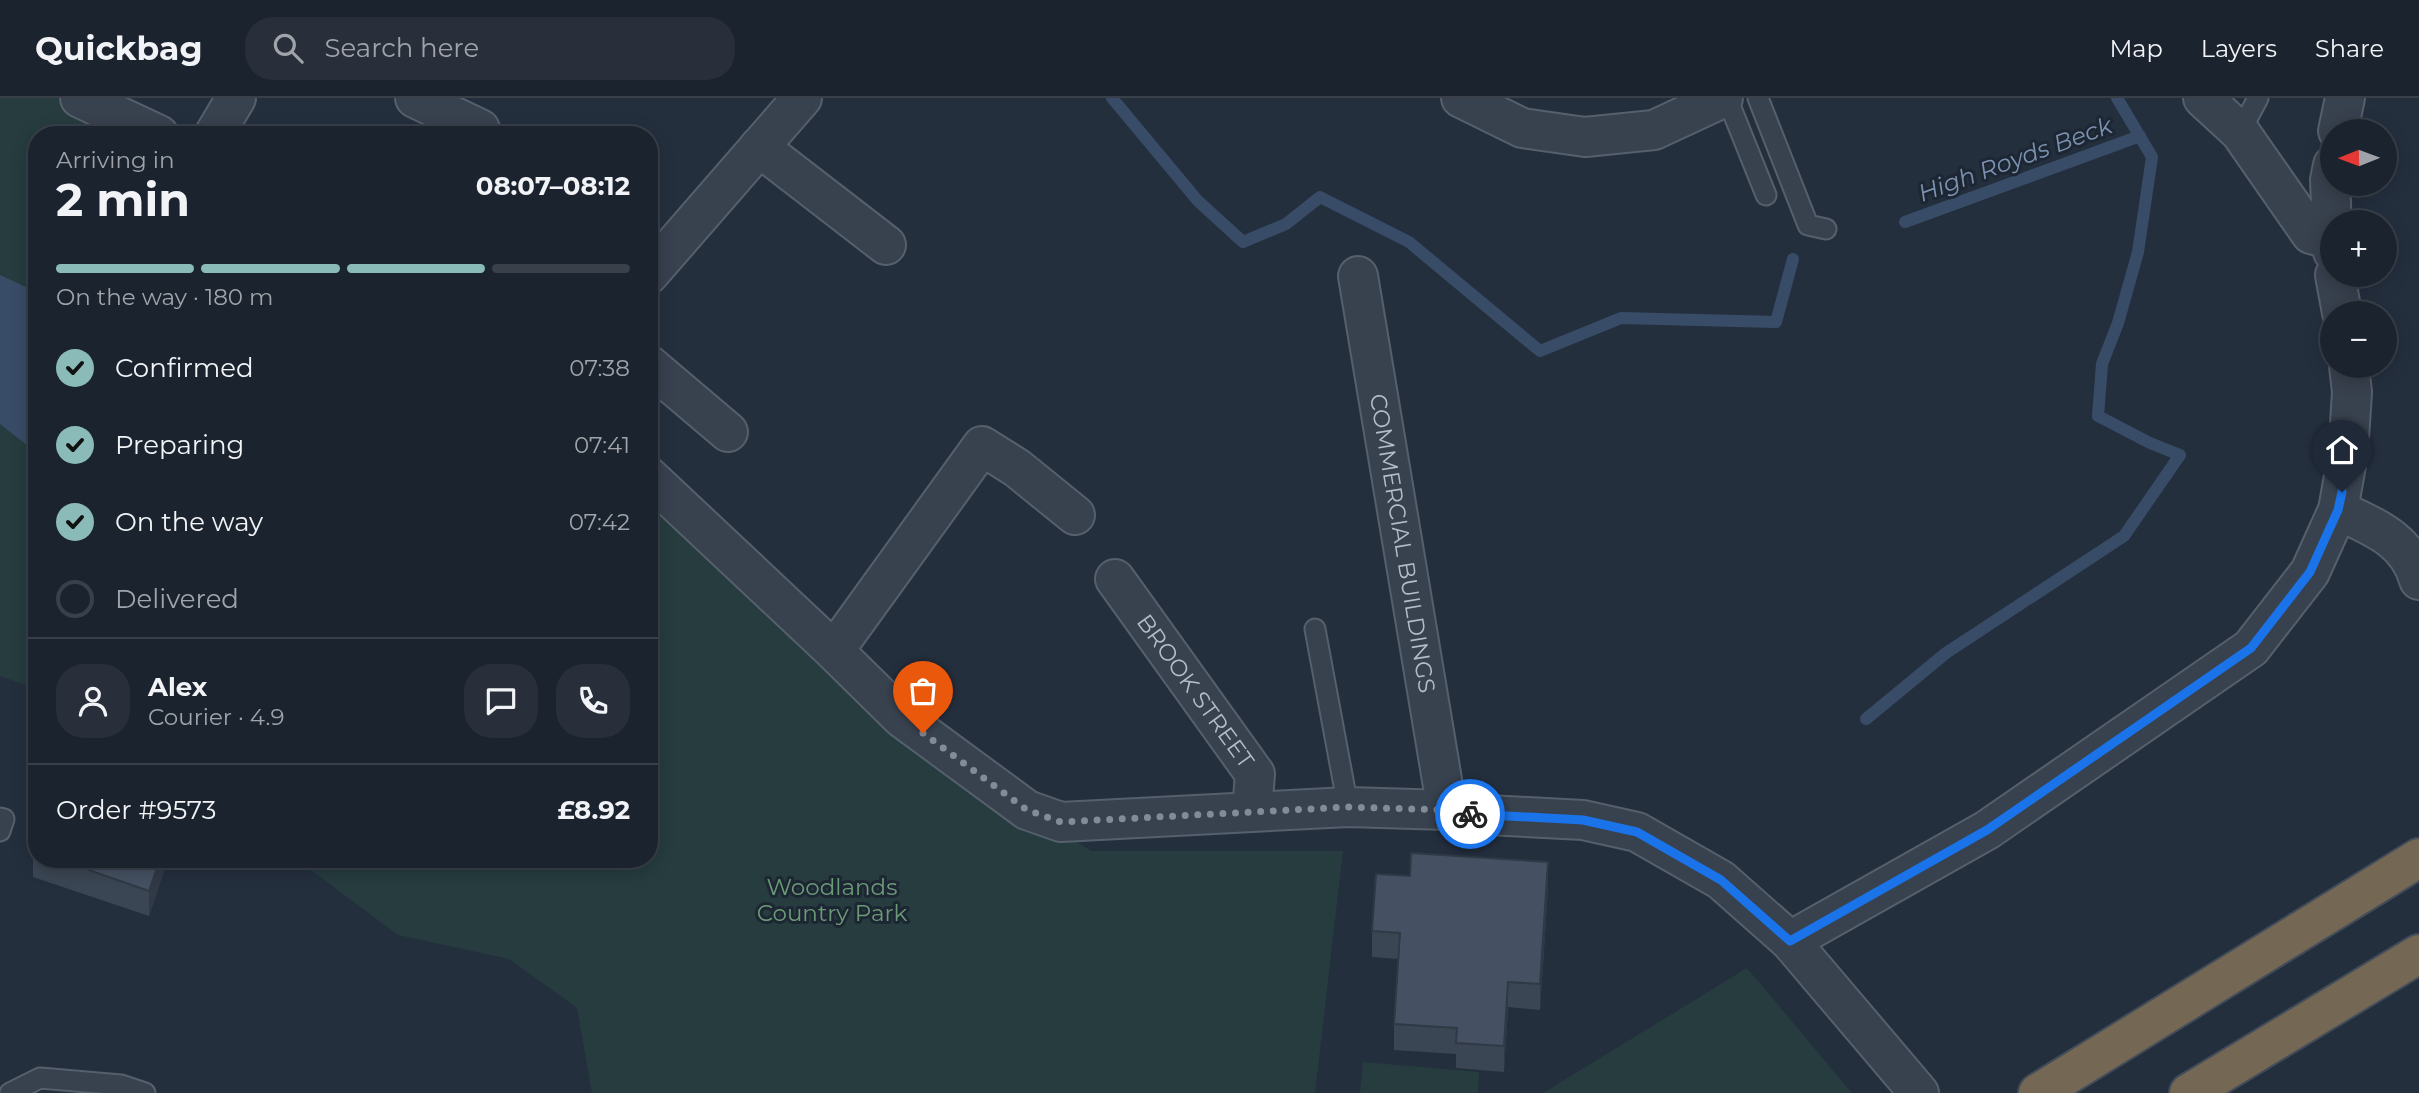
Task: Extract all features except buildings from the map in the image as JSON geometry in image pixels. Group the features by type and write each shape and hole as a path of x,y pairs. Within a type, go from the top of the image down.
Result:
{"highway":[{"path":"2038,1093 2419,858"},
{"path":"2189,1093 2419,954"}],"street":[{"path":"80,98 140,126"},
{"path":"219,126 236,98"},
{"path":"415,98 474,126"},
{"path":"658,264 802,98"},
{"path":"1461,98 1522,128 1585,136 1654,131 1725,98"},
{"path":"2203,98 2240,132 2311,234 2320,243"},
{"path":"2341,119 2345,98"},
{"path":"759,147 886,245"},
{"name":"COMMERCIAL BUILDINGS","path":"1358,276 1447,810"},
{"path":"658,373 728,432"},
{"path":"1790,941 1987,830 2251,648 2310,572 2338,510 2348,454 2353,392 2351,378"},
{"path":"834,651 982,446 1017,468 1075,515"},
{"path":"658,485 902,718 1027,810 1061,822 1348,807 1447,810 1469,814 1583,820 1637,832 1721,880 1790,941 1919,1093"},
{"path":"2338,510 2381,531 2405,550 2419,580"},
{"name":"BROOK STREET","path":"1115,579 1255,774 1252,811"}],"lane":[{"path":"1725,98 1766,195"},
{"path":"1758,98 1808,225 1826,229"},
{"path":"2240,132 2258,98"},
{"path":"1315,629 1348,807"},
{"path":"0,818 4,820 0,831"},
{"path":"10,1093 40,1077 121,1085 145,1093"}],"green space":[{"path":"0,98 80,98 140,126 28,126 28,686 0,676"},
{"name":"Woodlands Country Park","path":"658,485 1027,810 1091,851 1343,851 1315,1093 592,1093 577,1008 509,959 398,935 308,868 658,868"},
{"path":"1747,968 1852,1093 1543,1093"},
{"path":"1363,1062 1479,1072 1478,1093 1360,1093"}],"water":[{"path":"0,275 28,288 28,446 0,424"}],"waterway":[{"name":"High Royds Beck","path":"1112,98 1198,201 1243,242 1286,224 1320,197 1409,242 1540,351 1621,318 1776,322 1793,259"},
{"path":"1866,719 1946,653 2124,536 2180,455 2098,416 2102,364 2118,323 2138,252 2152,157 2117,98"},
{"name":"High Royds Beck","path":"1905,222 2140,136"}],"way so far":[{"path":"923,733 1027,810 1061,822 1348,807 1447,810 1470,814"}],"route":[{"path":"1470,814 1583,820 1637,832 1721,880 1790,941 1987,830 2251,648 2310,572 2338,510 2342,492"}]}
